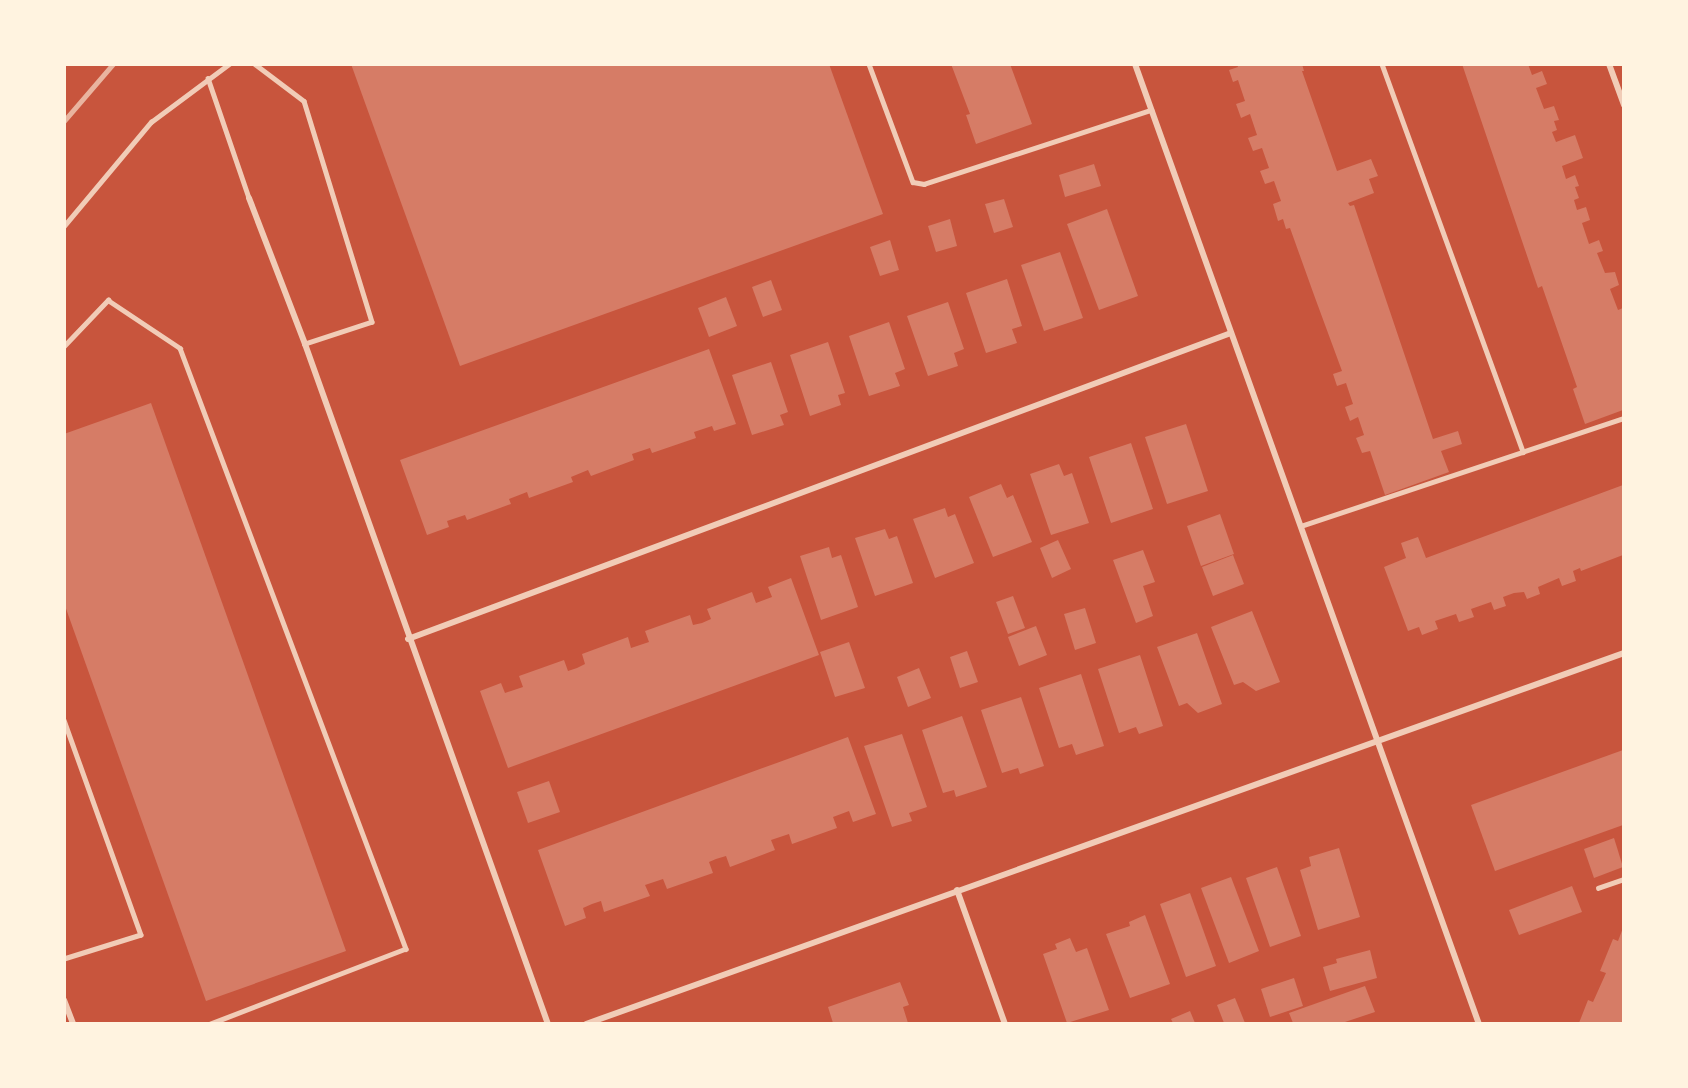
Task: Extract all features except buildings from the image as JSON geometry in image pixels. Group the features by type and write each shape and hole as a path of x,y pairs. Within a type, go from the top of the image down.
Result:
{"street":[{"path":"1135,64 1479,1023"},
{"path":"1609,64 1623,105"},
{"path":"249,198 305,344 408,639 548,1023"},
{"path":"408,639 1232,333"},
{"path":"586,1023 1623,653"},
{"path":"957,890 1005,1023"},
{"path":"64,1000 73,1023"}],"lane":[{"path":"64,226 151,122 229,64"},
{"path":"255,64 304,101 372,322 305,344"},
{"path":"869,64 913,182 924,184 1151,110"},
{"path":"1382,64 1523,452"},
{"path":"208,78 249,198"},
{"path":"64,346 108,300 180,348 406,949 211,1023"},
{"path":"1301,526 1623,418"},
{"path":"64,720 141,935 64,959"},
{"path":"1598,888 1623,879"}],"railway":[{"path":"64,121 113,64"}]}
